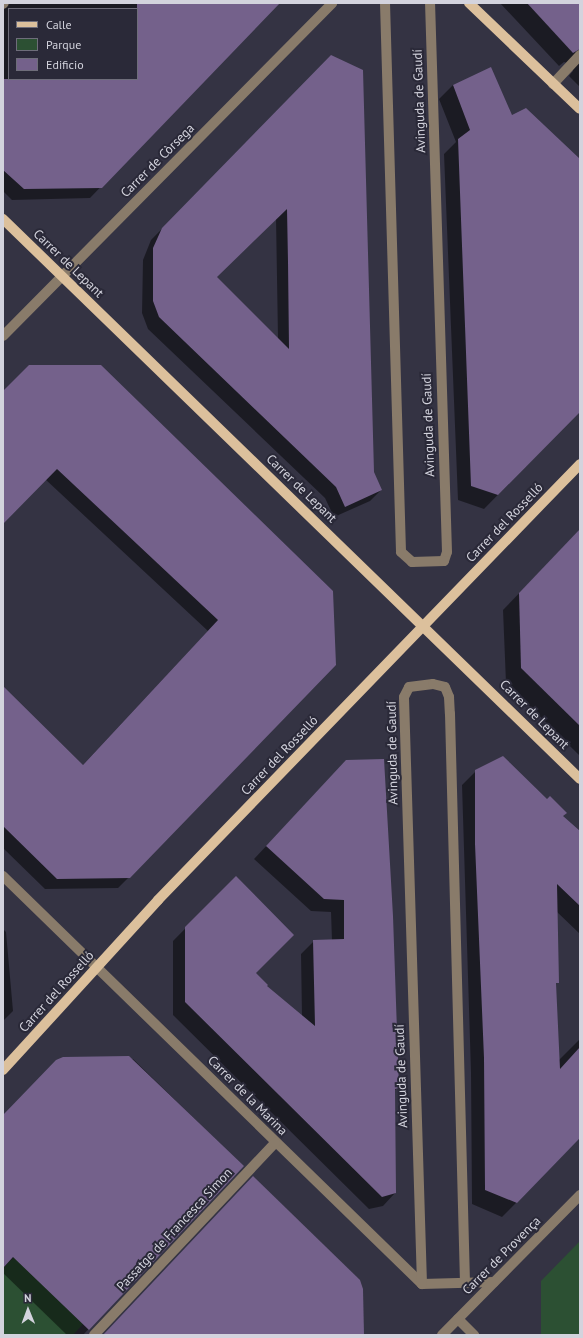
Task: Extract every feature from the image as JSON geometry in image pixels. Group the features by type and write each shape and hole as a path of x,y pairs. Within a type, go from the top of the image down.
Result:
{"main road":[{"path":"469,3 580,109"},
{"name":"Carrer de Lepant","path":"3,219 62,275 141,355 423,625 580,779"},
{"name":"Carrer del Rosselló","path":"3,1070 158,900 580,464"}],"street":[{"name":"Carrer de Còrsega","path":"3,336 332,3"},
{"name":"Avinguda de Gaudí","path":"385,3 401,552 412,562 444,561 447,552 430,3"},
{"path":"553,84 580,55"},
{"name":"Avinguda de Gaudí","path":"422,1284 404,697 409,687 433,684 446,687 449,697 465,1283"},
{"name":"Carrer de la Marina","path":"3,876 98,967 275,1143 422,1284"},
{"name":"Passatge de Francesca Simon","path":"94,1335 275,1143"},
{"name":"Carrer de Provença","path":"442,1335 580,1195"},
{"path":"422,1284 494,1282"},
{"path":"458,1319 474,1335"}],"green space":[{"path":"580,1241 580,1335 541,1335 541,1281"},
{"path":"14,1257 83,1324 73,1335 3,1335 3,1268"}],"building":[{"path":"137,3 280,3 102,188 24,189 3,170 3,79 138,80"},
{"path":"527,3 580,3 580,49 573,53"},
{"path":"331,55 363,70 374,472 382,490 345,507 336,487 159,317 153,301 153,248 162,228","holes":["287,209 289,349 217,277"]},
{"path":"491,67 512,115 526,108 580,159 580,412 498,495 471,486 458,139 470,130 453,85"},
{"path":"29,365 101,365 333,591 336,665 130,878 57,879 3,826 3,686 83,765 218,620 57,469 3,524 3,391"},
{"path":"580,529 580,726 521,668 519,593"},
{"path":"503,756 547,799 550,796 567,813 563,816 580,831 580,906 557,884 559,983 556,983 560,1069 580,1047 580,1138 517,1203 485,1190 484,1058 475,844 475,770"},
{"path":"384,759 393,916 399,1088 395,1089 396,1193 382,1197 185,1002 185,927 236,876 294,935 256,973 268,985 267,986 315,1026 313,940 344,939 344,900 324,899 266,846 346,760"},
{"path":"129,1056 244,1166 89,1330 13,1257 3,1268 3,1115 56,1060 63,1057"},
{"path":"253,1176 360,1280 363,1289 364,1335 103,1335"}]}
